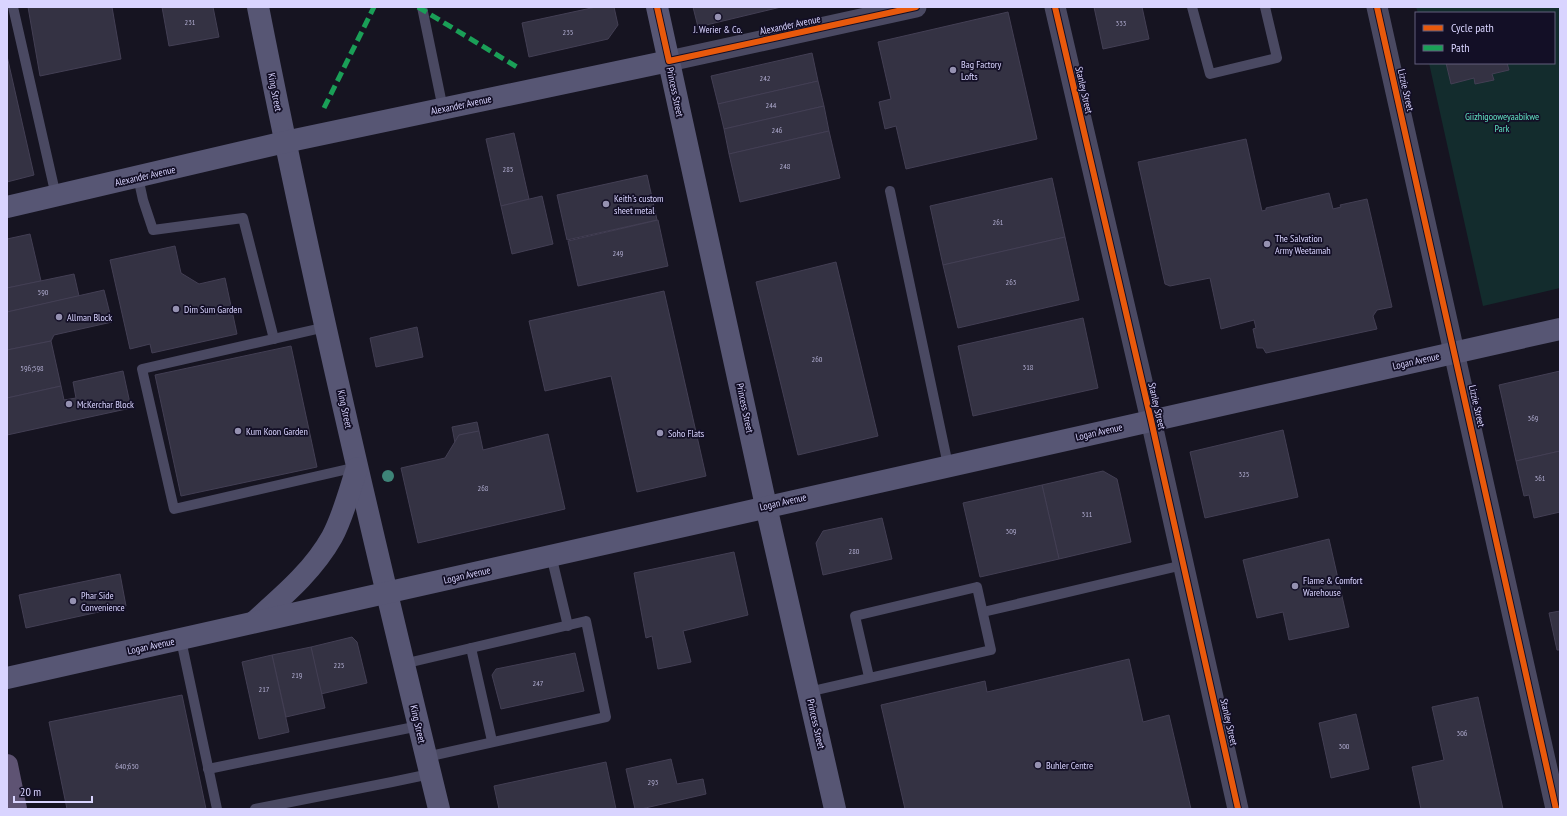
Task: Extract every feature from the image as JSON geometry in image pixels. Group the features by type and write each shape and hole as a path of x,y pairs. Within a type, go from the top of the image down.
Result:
{"main road":[{"name":"King Street","path":"258,7 285,142 357,467 439,809"},
{"name":"Princess Street","path":"657,7 766,506 835,809"},
{"name":"Alexander Avenue","path":"7,207 285,142 669,61"},
{"name":"Logan Avenue","path":"7,678 252,624 948,465 1560,329"},
{"path":"252,624 298,582 313,565 333,536 348,498 357,467"},
{"path":"7,765 16,809"}],"street":[{"name":"Alexander Avenue","path":"669,61 916,7"},
{"name":"Stanley Street","path":"1055,7 1238,809"},
{"name":"Lizzie Street","path":"1377,7 1556,809"}],"lane":[{"path":"13,7 56,196"},
{"path":"422,7 443,109"},
{"path":"1192,7 1210,74 1276,58 1265,7"},
{"path":"138,177 143,200 153,230 243,218 274,339"},
{"path":"890,191 948,465"},
{"path":"326,327 142,369 174,509 357,467"},
{"path":"552,555 568,626"},
{"path":"983,612 1183,565"},
{"path":"808,692 991,650 977,587 855,616 869,677"},
{"path":"256,809 392,782 428,765 492,742 606,717 586,621 403,664"},
{"path":"181,640 217,809"},
{"path":"471,648 492,742"},
{"path":"208,769 419,726"}],"green space":[{"name":"Giizhigooweyaabikwe Park","path":"1416,7 1560,7 1560,288 1483,306 1429,64 1555,64 1555,12 1418,12"}],"building":[{"path":"28,7 112,7 121,59 40,76"},
{"path":"162,7 213,7 219,37 169,46"},
{"path":"596,7 614,7 618,25 608,39 529,57 522,23"},
{"name":"J. Werier & Co.","path":"693,7 781,7 698,27"},
{"path":"1094,7 1142,7 1149,39 1103,49"},
{"name":"Bag Factory Lofts","path":"1008,12 1037,139 906,169 896,126 885,129 879,102 891,99 878,42"},
{"path":"812,53 818,81 718,104 711,76"},
{"path":"7,56 34,175 7,182"},
{"path":"1446,64 1507,64 1509,70 1492,74 1494,80 1475,84 1474,78 1451,84"},
{"path":"818,81 824,106 724,129 718,104"},
{"path":"824,106 829,131 729,154 724,129"},
{"path":"829,131 840,178 740,202 729,154"},
{"path":"514,133 529,199 501,206 486,139"},
{"name":"The Salvation Army Weetamah","path":"1246,139 1262,211 1266,210 1266,208 1329,193 1333,209 1341,207 1340,205 1367,199 1392,307 1377,310 1373,316 1377,329 1266,353 1263,348 1257,348 1253,329 1256,328 1254,320 1221,329 1210,278 1170,286 1165,284 1138,162"},
{"name":"Keith's custom sheet metal","path":"647,175 657,220 567,240 557,195"},
{"path":"1052,178 1065,237 943,265 930,206"},
{"path":"542,196 553,244 512,254 501,206"},
{"path":"658,220 668,266 578,286 568,241"},
{"path":"30,234 41,281 7,288 7,239"},
{"path":"1065,237 1079,300 958,328 943,265"},
{"name":"Dim Sum Garden","path":"175,246 181,273 199,284 225,278 237,334 152,353 150,344 130,349 110,260"},
{"path":"836,262 878,436 798,455 756,282"},
{"path":"74,274 79,296 7,312 7,288"},
{"name":"Allman Block","path":"104,290 112,322 54,335 51,341 7,350 7,312"},
{"name":"Soho Flats","path":"664,291 706,476 637,492 611,376 545,391 529,321"},
{"path":"1083,318 1098,388 973,416 958,346"},
{"path":"417,327 423,357 376,367 370,338"},
{"path":"51,341 61,386 7,398 7,350"},
{"name":"Kum Koon Garden","path":"291,346 317,467 181,496 155,375"},
{"name":"McKerchar Block","path":"123,371 131,408 7,435 7,398 61,386 64,400 76,398 73,382"},
{"path":"1560,371 1560,451 1516,461 1499,385"},
{"path":"477,422 479,431 459,435 455,443 452,427"},
{"path":"1283,430 1298,497 1205,518 1190,452"},
{"path":"479,431 483,450 548,434 565,509 418,543 401,468 445,458 459,435"},
{"path":"1560,451 1560,512 1534,518 1529,495 1524,496 1516,461"},
{"path":"1103,471 1117,479 1131,542 1059,559 1042,485"},
{"path":"1042,485 1059,559 980,577 963,503"},
{"path":"882,518 892,559 823,575 816,543 823,531"},
{"name":"Flame & Comfort Warehouse","path":"1329,539 1349,627 1289,640 1283,612 1257,618 1243,560"},
{"path":"734,552 748,615 683,631 691,662 658,669 652,636 646,638 634,573"},
{"name":"Phar Side Convenience","path":"120,574 126,606 26,628 19,595"},
{"path":"1560,611 1560,650 1557,650 1549,613"},
{"path":"352,637 357,642 367,683 321,694 311,647"},
{"path":"311,647 325,708 286,717 272,655"},
{"path":"575,653 584,691 501,709 492,675 496,669"},
{"path":"272,655 289,732 259,739 242,662"},
{"name":"Buhler Centre","path":"1129,659 1143,722 1169,715 1191,809 905,809 881,705 985,681 987,692"},
{"path":"182,695 206,809 67,809 49,722"},
{"path":"1478,697 1503,809 1421,809 1412,767 1444,760 1432,707"},
{"path":"1356,714 1369,769 1331,778 1319,723"},
{"path":"671,759 677,784 703,779 706,794 641,809 635,809 626,769"},
{"path":"606,762 616,809 499,809 494,786"}],"marked path":[{"path":"324,108 374,7"},
{"path":"418,7 517,67"}],"cycle path":[{"path":"657,7 669,61 916,7"},
{"path":"1055,7 1151,420 1238,809"},
{"path":"1377,7 1556,809"}],"place":[{"name":"J. Werier & Co.","path":"718,17"},
{"name":"Bag Factory Lofts","path":"953,70"},
{"name":"Keith's custom sheet metal","path":"606,204"},
{"name":"The Salvation Army Weetamah","path":"1267,244"},
{"name":"Dim Sum Garden","path":"176,309"},
{"name":"Allman Block","path":"59,317"},
{"name":"McKerchar Block","path":"69,404"},
{"name":"Kum Koon Garden","path":"238,431"},
{"name":"Soho Flats","path":"660,433"},
{"name":"Flame & Comfort Warehouse","path":"1295,586"},
{"name":"Phar Side Convenience","path":"73,601"},
{"name":"Buhler Centre","path":"1038,765"}]}
